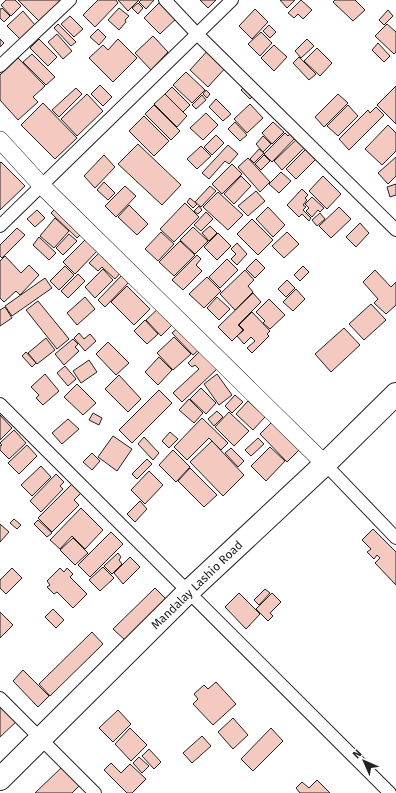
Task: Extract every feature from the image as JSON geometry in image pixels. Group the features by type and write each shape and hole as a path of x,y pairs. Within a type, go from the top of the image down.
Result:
{"highway":[{"name":"Mandalay Lashio Road","path":"0,779 188,592 325,464 396,394"}],"main road":[{"path":"0,140 42,186 325,464"}],"street":[{"path":"0,66 70,0"},
{"path":"165,0 197,34 396,230"},
{"path":"0,226 232,0"},
{"path":"0,404 390,793"},
{"path":"325,464 396,538"},
{"path":"0,698 95,793"}],"building":[{"path":"6,0 15,0 21,6 11,16 1,5"},
{"path":"18,0 61,0 61,1 40,22"},
{"path":"98,0 116,0 118,3 95,27 83,15"},
{"path":"118,0 139,0 128,11"},
{"path":"141,0 154,0 146,9 139,2"},
{"path":"162,0 179,16 160,34 144,18"},
{"path":"200,0 216,0 208,8"},
{"path":"280,0 295,0 287,8"},
{"path":"301,0 312,10 303,19 298,14 294,18 288,13"},
{"path":"335,0 355,0 365,10 353,21 333,2"},
{"path":"138,3 143,8 138,14 132,8"},
{"path":"2,8 10,16 4,22 0,18 0,9"},
{"path":"119,8 129,16 119,30 108,20"},
{"path":"255,9 268,22 252,39 239,26"},
{"path":"388,10 393,16 384,25 379,20"},
{"path":"23,11 35,25 20,39 7,26"},
{"path":"70,16 83,29 74,37 61,24"},
{"path":"58,24 76,42 71,46 54,28"},
{"path":"387,24 396,32 396,52 394,54 375,36"},
{"path":"269,25 276,32 270,38 263,31"},
{"path":"98,29 106,37 99,45 90,37"},
{"path":"261,32 272,43 260,56 248,44"},
{"path":"57,34 72,51 63,59 48,42"},
{"path":"153,36 168,52 151,70 135,53"},
{"path":"0,39 4,43 0,47"},
{"path":"39,39 57,57 48,66 30,48"},
{"path":"118,39 137,58 113,82 89,58 103,45 108,50"},
{"path":"307,39 314,46 301,58 295,51"},
{"path":"378,43 390,56 384,62 372,50"},
{"path":"274,45 287,57 274,71 261,58"},
{"path":"210,48 228,65 208,87 190,70"},
{"path":"317,48 332,63 320,76 304,61"},
{"path":"32,54 55,77 46,85 23,62"},
{"path":"299,57 316,74 309,80 293,63"},
{"path":"18,58 45,86 33,97 38,102 18,120 0,100 0,75"},
{"path":"186,72 205,90 192,103 173,85"},
{"path":"247,84 256,93 250,99 241,90"},
{"path":"100,85 112,97 103,106 91,94"},
{"path":"396,86 396,124 377,105"},
{"path":"172,87 190,105 183,112 165,94"},
{"path":"76,88 82,94 59,117 52,110"},
{"path":"206,90 210,94 207,98 203,94"},
{"path":"87,94 103,111 77,136 61,119"},
{"path":"165,94 187,116 177,127 154,104"},
{"path":"338,94 348,103 324,127 315,117"},
{"path":"202,95 206,100 196,109 192,105"},
{"path":"216,99 231,114 223,121 209,107"},
{"path":"43,103 77,138 55,159 21,125"},
{"path":"250,104 263,118 247,133 234,119"},
{"path":"154,105 180,131 171,140 145,114"},
{"path":"348,105 358,116 338,136 327,126"},
{"path":"376,107 384,115 349,150 339,139 368,110 370,113"},
{"path":"206,113 218,125 203,140 190,128"},
{"path":"144,116 169,141 154,156 129,131"},
{"path":"235,122 247,135 240,141 228,129"},
{"path":"273,122 284,132 272,144 262,133"},
{"path":"388,125 396,133 396,151 382,165 365,149"},
{"path":"292,132 296,137 272,162 264,154 285,133 288,136"},
{"path":"216,135 224,143 212,155 204,147"},
{"path":"263,136 271,144 263,152 256,144"},
{"path":"300,136 308,144 282,170 274,161"},
{"path":"138,144 181,185 162,205 118,164"},
{"path":"228,145 238,154 229,164 225,161 209,179 202,173"},
{"path":"201,146 211,156 197,169 187,159"},
{"path":"308,147 318,157 296,179 286,169"},
{"path":"259,149 264,153 254,163 250,159"},
{"path":"104,155 115,167 95,188 84,176"},
{"path":"264,155 270,161 261,170 255,164"},
{"path":"396,157 396,176 388,184 378,173"},
{"path":"248,158 270,182 260,192 238,167"},
{"path":"1,162 25,186 0,210 0,163"},
{"path":"232,164 242,174 222,194 212,184"},
{"path":"281,172 291,181 279,193 269,184"},
{"path":"241,176 251,186 234,204 224,194"},
{"path":"323,176 341,194 327,209 309,191"},
{"path":"104,182 115,193 108,200 97,190"},
{"path":"396,184 396,195 390,197 387,187"},
{"path":"125,186 136,196 116,217 105,206"},
{"path":"210,186 216,191 201,207 195,202"},
{"path":"302,189 308,195 305,198 307,200 303,205 306,207 303,210 311,218 309,221 302,214 299,217 287,205"},
{"path":"256,191 265,201 248,216 238,206"},
{"path":"218,192 243,215 228,230 203,207"},
{"path":"312,197 324,208 320,212 318,210 312,217 306,211 309,208 305,204"},
{"path":"190,198 197,204 193,208 187,202"},
{"path":"185,203 199,217 174,242 160,229"},
{"path":"59,205 85,230 77,238 51,213"},
{"path":"129,205 148,224 137,235 118,217"},
{"path":"199,206 202,210 198,214 194,211"},
{"path":"268,207 285,225 273,237 256,219"},
{"path":"339,207 351,219 331,238 319,226"},
{"path":"37,210 45,218 35,227 27,219"},
{"path":"206,212 213,219 201,231 194,225"},
{"path":"320,213 325,219 317,226 312,220"},
{"path":"55,218 69,231 54,248 40,236"},
{"path":"252,219 273,240 258,255 237,234"},
{"path":"360,223 369,233 356,247 346,237"},
{"path":"210,226 217,233 209,241 202,233"},
{"path":"193,227 208,241 195,254 180,240"},
{"path":"17,228 25,235 2,258 0,256 0,245"},
{"path":"161,232 174,244 158,261 145,249"},
{"path":"287,232 299,244 284,258 272,246"},
{"path":"218,233 231,246 217,260 204,247"},
{"path":"69,234 77,241 63,255 56,248"},
{"path":"89,236 100,248 75,274 63,262"},
{"path":"39,237 56,253 49,260 33,245"},
{"path":"180,241 195,255 174,276 159,262"},
{"path":"237,243 247,254 237,265 231,259 236,254 231,249"},
{"path":"101,251 122,271 115,279 102,267 98,271 89,263"},
{"path":"197,255 201,259 196,265 202,271 183,290 172,280"},
{"path":"5,256 21,273 29,265 39,275 20,295 16,291 4,302 0,298 0,261"},
{"path":"227,259 238,270 220,288 209,277"},
{"path":"256,259 265,268 255,278 246,269"},
{"path":"65,266 74,275 59,290 50,281"},
{"path":"303,266 309,272 300,281 294,275"},
{"path":"103,269 113,280 95,298 85,287"},
{"path":"245,270 254,280 248,286 253,292 235,310 220,294"},
{"path":"375,270 391,287 396,282 396,305 386,314 374,303 378,299 363,282"},
{"path":"78,274 85,281 68,298 61,291"},
{"path":"123,274 130,281 105,307 98,300"},
{"path":"207,277 221,291 204,308 189,294"},
{"path":"45,278 52,288 12,316 5,306"},
{"path":"287,280 295,288 286,297 278,289"},
{"path":"127,286 150,309 134,325 111,302"},
{"path":"296,289 305,299 293,311 283,302"},
{"path":"253,293 261,302 238,325 243,330 232,341 218,327"},
{"path":"85,297 95,309 77,325 67,313"},
{"path":"217,297 230,309 219,320 207,308"},
{"path":"269,299 285,315 270,329 263,323 265,321 256,312"},
{"path":"38,301 69,339 57,349 26,310"},
{"path":"371,304 386,320 364,340 349,324"},
{"path":"161,306 176,321 161,336 146,320"},
{"path":"5,307 12,318 0,326 0,310"},
{"path":"252,312 270,331 267,334 269,336 252,353 247,348 255,341 251,337 244,344 237,336 244,330 239,325"},
{"path":"145,320 158,334 147,344 134,331"},
{"path":"182,324 203,346 193,355 172,333"},
{"path":"344,328 360,345 331,372 315,354"},
{"path":"79,333 84,339 90,334 96,341 85,351 74,338"},
{"path":"174,337 191,354 173,370 157,353"},
{"path":"46,338 55,350 37,364 28,353"},
{"path":"73,339 78,344 75,347 79,351 64,365 55,354"},
{"path":"108,342 129,363 116,375 96,354"},
{"path":"201,350 217,369 182,402 173,393 199,369 195,365 192,367 188,363"},
{"path":"26,352 36,363 32,367 22,356"},
{"path":"159,357 172,370 158,385 145,372"},
{"path":"89,360 97,372 81,383 73,371"},
{"path":"65,366 76,379 68,386 57,373"},
{"path":"45,374 59,391 43,405 36,398 39,395 31,387"},
{"path":"217,374 232,395 219,405 204,384"},
{"path":"119,375 141,399 128,412 105,389"},
{"path":"77,384 96,403 83,415 64,397"},
{"path":"201,388 216,403 206,414 190,399"},
{"path":"159,390 172,403 132,443 119,430"},
{"path":"235,395 243,402 232,413 225,406"},
{"path":"189,399 203,413 194,423 179,410"},
{"path":"248,401 265,417 253,430 236,414"},
{"path":"217,411 223,417 214,426 208,419"},
{"path":"229,412 249,431 234,446 215,427"},
{"path":"93,413 102,418 99,425 89,420"},
{"path":"0,415 12,428 0,440"},
{"path":"202,418 228,443 221,450 209,438 187,460 174,447"},
{"path":"68,419 79,429 62,444 52,433"},
{"path":"273,421 300,449 287,462 260,434"},
{"path":"14,430 26,443 9,459 0,450 0,446 2,445 0,443"},
{"path":"170,432 178,439 169,448 162,441"},
{"path":"113,436 132,449 117,471 98,457"},
{"path":"144,437 159,453 153,460 138,444"},
{"path":"258,438 264,444 251,456 245,450"},
{"path":"212,441 244,475 223,496 190,462"},
{"path":"27,445 37,456 19,474 8,463"},
{"path":"270,447 285,461 266,481 251,466"},
{"path":"231,448 244,461 238,467 225,453"},
{"path":"173,450 190,467 176,482 159,465"},
{"path":"92,453 100,461 92,470 83,462"},
{"path":"147,459 152,464 137,479 132,474"},
{"path":"41,466 51,477 32,496 21,485"},
{"path":"190,468 217,495 204,507 178,481"},
{"path":"149,471 163,485 145,504 131,490"},
{"path":"56,474 64,482 60,486 63,489 41,512 30,501"},
{"path":"72,484 81,493 74,500 79,505 52,532 38,518"},
{"path":"140,501 147,509 135,522 127,514"},
{"path":"81,508 103,530 85,549 72,536 60,549 50,540"},
{"path":"14,519 21,525 17,529 10,523"},
{"path":"38,520 52,533 47,537 34,524"},
{"path":"0,524 9,532 0,542"},
{"path":"373,529 396,552 396,585 375,563 380,558 377,555 374,559 367,552 371,549 362,540"},
{"path":"111,532 123,544 90,577 78,565"},
{"path":"73,538 88,553 75,565 60,550"},
{"path":"118,553 121,557 119,560 122,564 112,574 104,566"},
{"path":"130,557 140,567 123,584 114,573"},
{"path":"103,567 114,578 100,591 89,580"},
{"path":"12,568 22,578 6,594 0,588 0,580"},
{"path":"60,568 64,572 67,568 73,574 70,577 87,594 73,608 57,592 54,594 47,587 50,585 47,581"},
{"path":"155,588 166,599 125,640 113,629"},
{"path":"265,589 270,593 259,605 254,600"},
{"path":"239,593 260,614 246,629 225,607"},
{"path":"272,593 281,602 270,613 273,616 268,621 256,609"},
{"path":"53,609 64,620 56,628 45,617"},
{"path":"0,612 13,625 0,638"},
{"path":"92,632 103,644 50,696 39,684"},
{"path":"23,670 49,696 38,707 13,681"},
{"path":"216,682 236,704 213,725 193,704 198,699 194,694 204,685 208,689"},
{"path":"0,703 17,721 0,737"},
{"path":"118,710 131,724 113,742 99,728"},
{"path":"233,718 248,735 233,749 218,732"},
{"path":"130,728 147,745 131,761 115,744"},
{"path":"271,728 283,741 253,771 241,759"},
{"path":"202,736 211,746 192,763 183,753"},
{"path":"149,749 161,762 154,769 142,756"},
{"path":"139,757 149,766 142,773 133,763"},
{"path":"111,763 121,773 130,764 146,779 132,793 127,793 104,770"},
{"path":"61,768 79,786 72,793 35,793"},
{"path":"317,780 330,793 300,793 296,788 302,782 309,788"}]}
